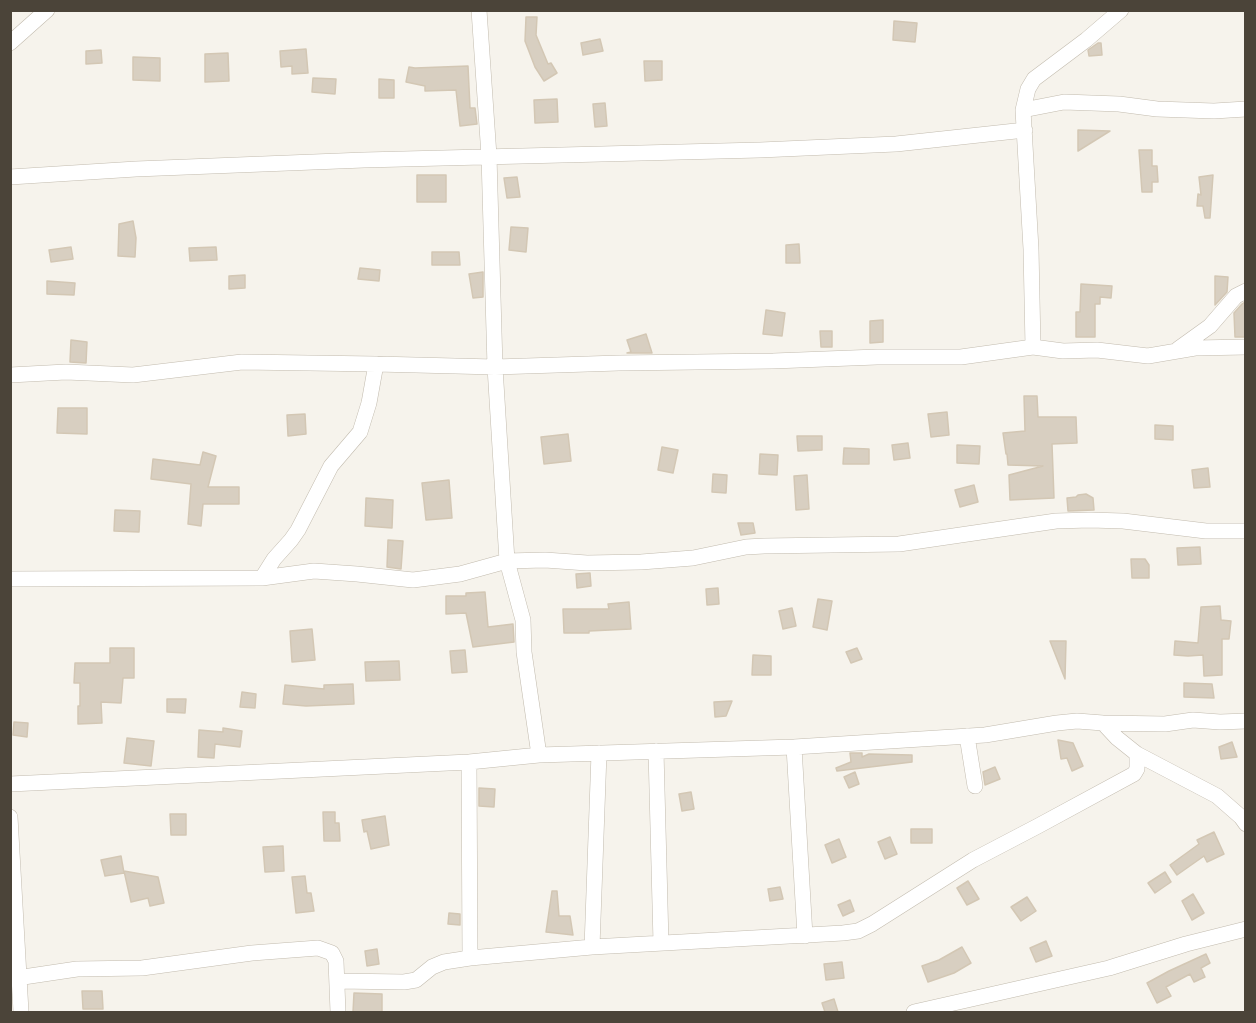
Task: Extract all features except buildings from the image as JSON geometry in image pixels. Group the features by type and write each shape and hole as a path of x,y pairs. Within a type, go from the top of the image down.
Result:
{"street":[{"path":"10,43 47,10"},
{"path":"479,10 489,156 495,367 507,561 523,620 524,652 539,755"},
{"path":"1033,347 1031,249 1023,110 1028,89 1034,79 1121,10"},
{"path":"1023,110 1064,102 1119,104 1158,109 1214,111 1245,109"},
{"path":"10,177 148,169 489,156 760,150 896,144 1025,130"},
{"path":"1176,351 1210,326 1236,296 1245,291"},
{"path":"10,375 66,372 133,375 242,362 495,367 773,362 877,357 961,357 1033,347 1064,351 1097,350 1149,356 1195,348 1245,347"},
{"path":"262,578 298,530 331,466 360,432 369,403 376,363"},
{"path":"10,579 262,578 314,571 413,580 460,574 507,561 641,562 693,558 746,547 798,544 899,544 1056,521 1123,521 1206,531 1245,531"},
{"path":"10,784 469,762 539,755 794,747 985,735 1077,721 1165,724 1193,720 1245,721"},
{"path":"1103,723 1137,754 1217,796 1241,817 1245,824"},
{"path":"967,736 975,786"},
{"path":"794,747 805,936"},
{"path":"656,751 661,943"},
{"path":"592,947 599,753"},
{"path":"338,981 404,982 416,980 432,967 470,957 592,947 805,936 858,931 973,860 1134,774 1137,769 1137,754"},
{"path":"469,762 470,957"},
{"path":"10,817 15,979 21,1012"},
{"path":"914,1012 1109,968 1186,944 1245,929"},
{"path":"15,979 77,969 142,968 252,953 318,948 332,953 336,961 338,1012"}]}
